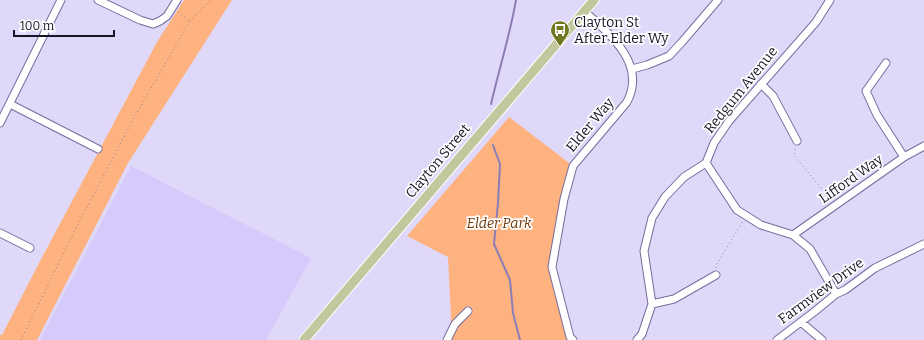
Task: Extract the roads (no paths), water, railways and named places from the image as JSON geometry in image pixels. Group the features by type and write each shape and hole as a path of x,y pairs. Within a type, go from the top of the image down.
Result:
{"main road":[{"name":"Clayton Street","path":"304,340 594,0"}],"street":[{"path":"0,123 61,0"},
{"path":"98,0 146,23 153,24 166,16 177,0"},
{"path":"584,11 614,39 632,69 648,65 669,56 718,0"},
{"name":"Redgum Avenue","path":"706,163 714,143 729,121 816,22 830,0"},
{"path":"886,63 866,92 877,115 904,157"},
{"name":"Elder Way","path":"573,340 570,338 552,267 564,199 573,166 620,110 630,94 633,79 632,69"},
{"path":"761,84 772,96 797,141"},
{"path":"10,104 98,148"},
{"name":"Lifford Way","path":"793,235 904,157 924,146"},
{"path":"637,340 642,334 652,304 644,251 652,218 665,197 684,177 706,163 737,210 761,225 793,235 810,249 836,294"},
{"path":"0,233 30,248"},
{"name":"Farmview Drive","path":"777,340 836,294 845,290 875,268 924,244"},
{"path":"652,304 674,299 716,275"},
{"path":"447,340 455,324 468,311"},
{"path":"801,322 822,340"}],"waterway":[{"path":"491,104 511,26 516,0"},
{"path":"493,145 500,164 494,244 510,280 513,313 520,340"}],"place":[{"name":"Clayton St After Elder Wy","path":"560,47"}],"park label":[{"name":"Elder Park","path":"499,223"}]}
